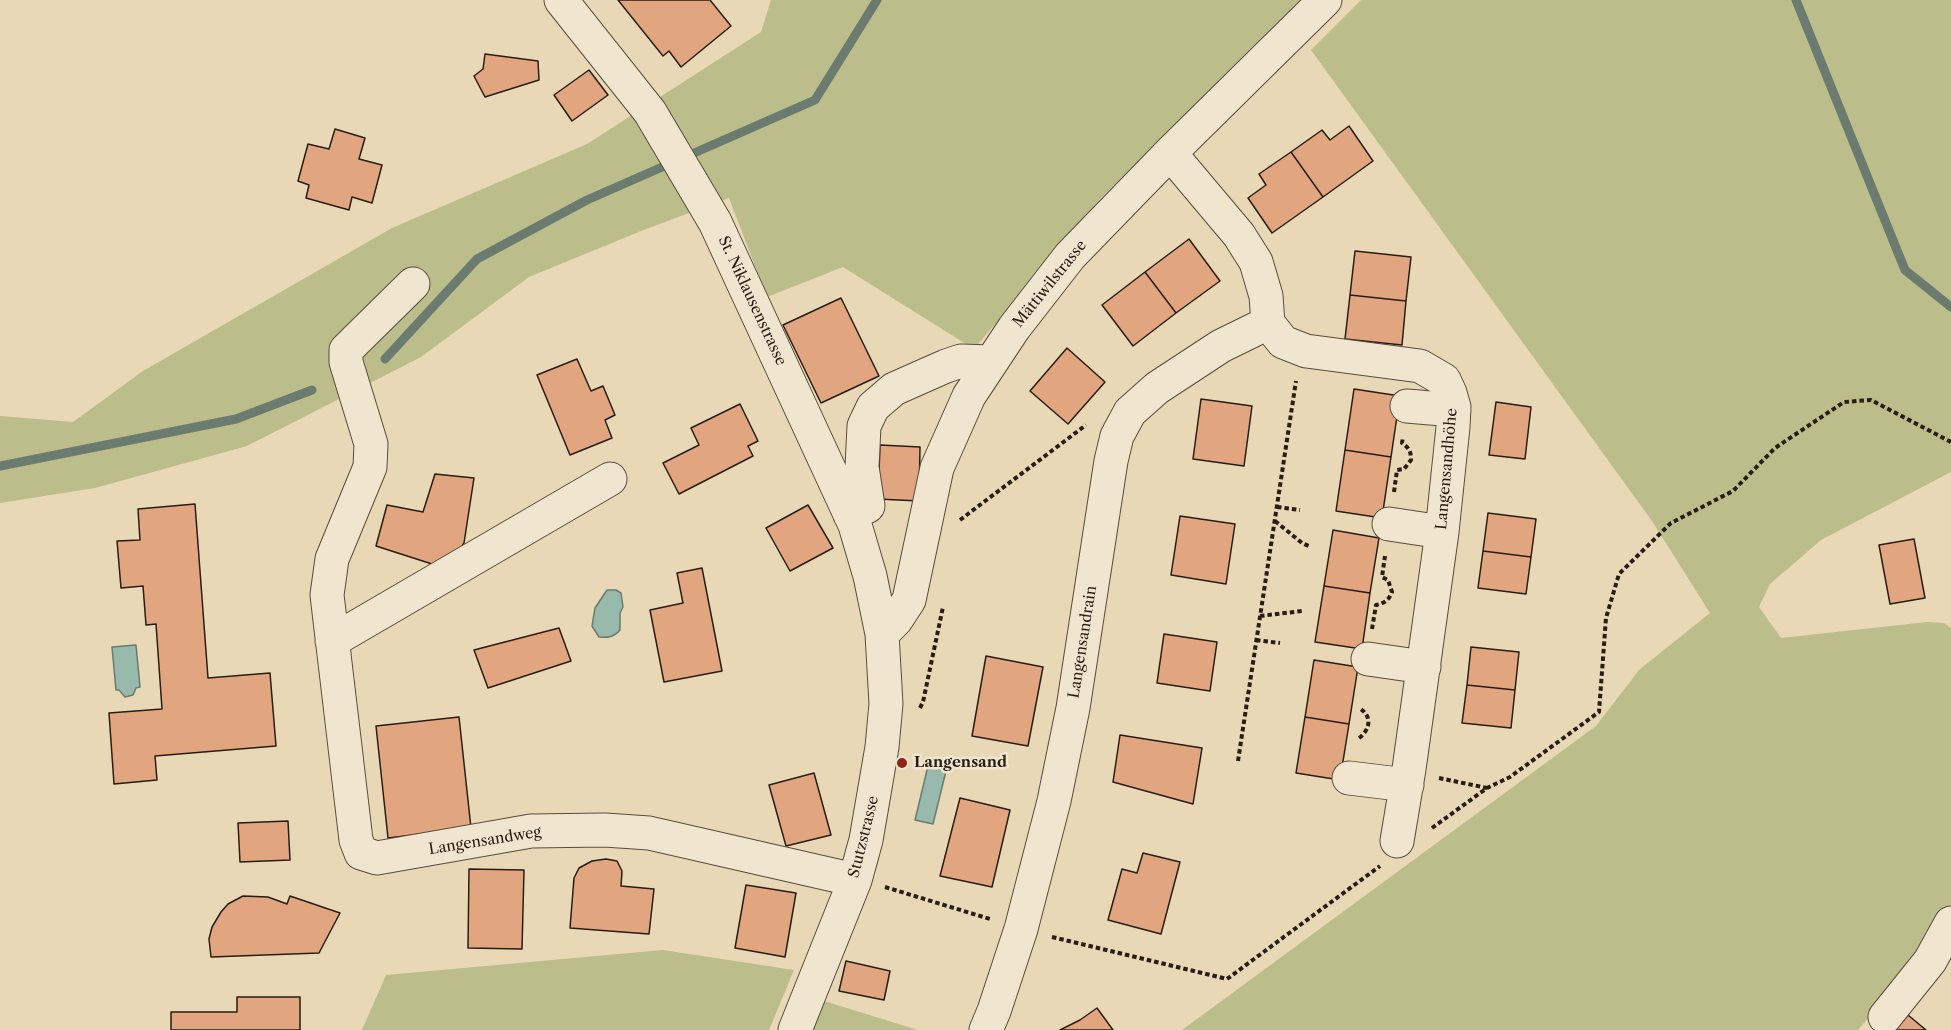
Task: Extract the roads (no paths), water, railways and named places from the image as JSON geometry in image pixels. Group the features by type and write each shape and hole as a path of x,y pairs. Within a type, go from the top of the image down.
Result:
{"street":[{"name":"St. Niklausenstrasse","path":"561,0 651,112 715,222 855,525 870,576 882,634"},
{"name":"Mättiwilstrasse","path":"882,634 896,620 909,600 937,468 969,396 990,362 1071,256 1170,153 1325,0"},
{"path":"1170,153 1239,235 1256,262 1266,296 1268,323"},
{"path":"413,284 346,351 346,362 371,444 370,466 332,559 327,595 332,641 610,479"},
{"name":"Langensandhöhe","path":"1268,323 1283,342 1306,351 1420,366 1444,380 1454,410 1442,532 1408,777 1389,854"},
{"name":"Langensandrain","path":"986,1030 1021,929 1054,801 1073,708 1111,461 1117,436 1130,412 1157,388 1221,346 1268,323"},
{"path":"850,514 868,507 862,467 864,426 873,406 894,389 946,366 961,361 990,362"},
{"path":"1407,406 1454,410"},
{"path":"1389,524 1442,532"},
{"name":"Stutzstrasse","path":"795,1030 855,880 866,840 882,747 886,704 882,634"},
{"name":"Langensandweg","path":"332,641 356,840 361,853 377,858 531,831 605,830 649,833 855,880"},
{"path":"1368,659 1424,667"},
{"path":"1349,778 1408,777"},
{"path":"1885,1017 1930,961 1951,923"}],"waterway":[{"path":"385,359 477,259 587,200 815,100 877,0"},
{"path":"1796,0 1905,270 1951,307"},
{"path":"0,466 236,419 312,390"}],"place":[{"name":"Langensand","path":"902,763"}]}
